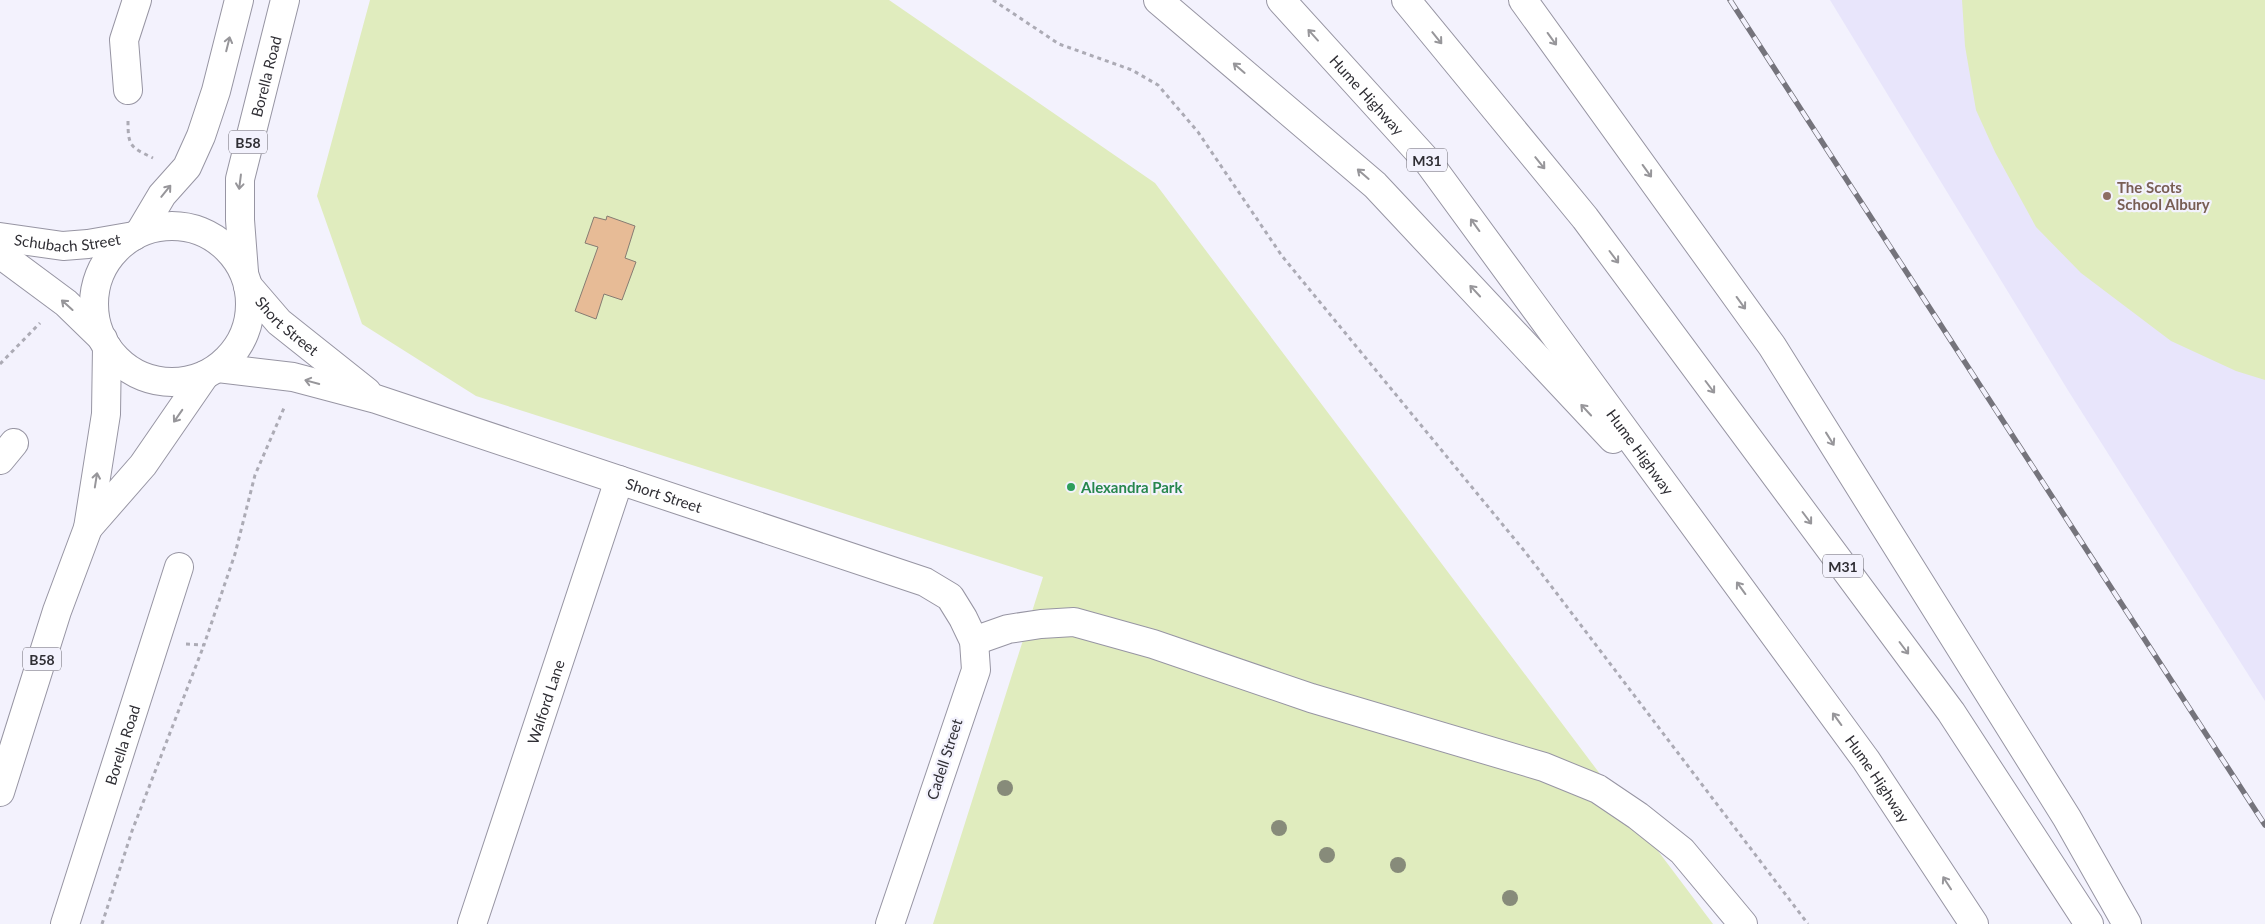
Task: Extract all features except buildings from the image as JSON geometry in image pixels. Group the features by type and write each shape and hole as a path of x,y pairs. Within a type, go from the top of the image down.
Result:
{"main road":[{"path":"128,90 124,40 137,0"},
{"name":"B58","path":"211,371 174,383 143,377 117,360 105,343 94,310 98,282 111,255 137,234 162,195 187,167 201,136 216,91 239,0"},
{"name":"Borella Road","path":"246,279 240,220 240,179 257,104 285,0"},
{"path":"1158,0 1375,185 1702,536"},
{"name":"Hume Highway","path":"1281,0 1429,163 1866,760 1974,924"},
{"name":"M31","path":"1406,0 1585,218 1945,704 2089,924"},
{"path":"1523,0 1772,346 2067,818 2127,924"},
{"name":"B58","path":"88,528 143,465 211,371 239,346 246,332 250,302 246,279 229,249 206,233 194,228 167,226 137,234"},
{"name":"Schubach Street","path":"0,237 62,246 88,244 137,234"},
{"name":"Schubach Street","path":"0,254 66,303 105,343"},
{"name":"Short Street","path":"246,279 278,322 376,399"},
{"name":"B58","path":"0,792 57,610 88,528 106,414 105,343"},
{"name":"Short Street","path":"211,371 293,377 376,399 925,582 950,597"},
{"name":"Walford Lane","path":"472,924 619,480"},
{"name":"Borella Road","path":"65,924 179,567"},
{"name":"Cadell Street","path":"890,924 976,670 974,641 950,597"},
{"path":"974,641 1008,630 1041,624 1074,622 1154,644 1311,698 1544,767 1598,790 1638,816 1682,851 1743,924"}],"path":[{"path":"993,0 1059,44 1132,70 1158,85 1198,132 1282,256 1526,553 1808,924"},
{"path":"128,90 128,140 132,147 159,161"},
{"path":"0,364 43,321"},
{"path":"102,924 132,832 204,646 235,554 255,475 287,400"},
{"path":"155,640 204,646"}],"shaded area":[{"name":"The Scots School Albury","path":"1830,0 2265,0 2265,701 2069,392"}],"green space":[{"name":"Alexandra Park","path":"370,0 889,0 1155,183 1713,924 933,924 1043,577 476,396 362,324 317,196"},
{"path":"1962,0 2265,0 2265,380 2236,371 2171,341 2081,273 2036,227 1995,152 1976,110 1965,46"}],"railway":[{"path":"1730,0 2265,825"}],"place":[{"name":"The Scots School Albury","path":"2107,196"},
{"name":"Alexandra Park","path":"1071,487"}]}
